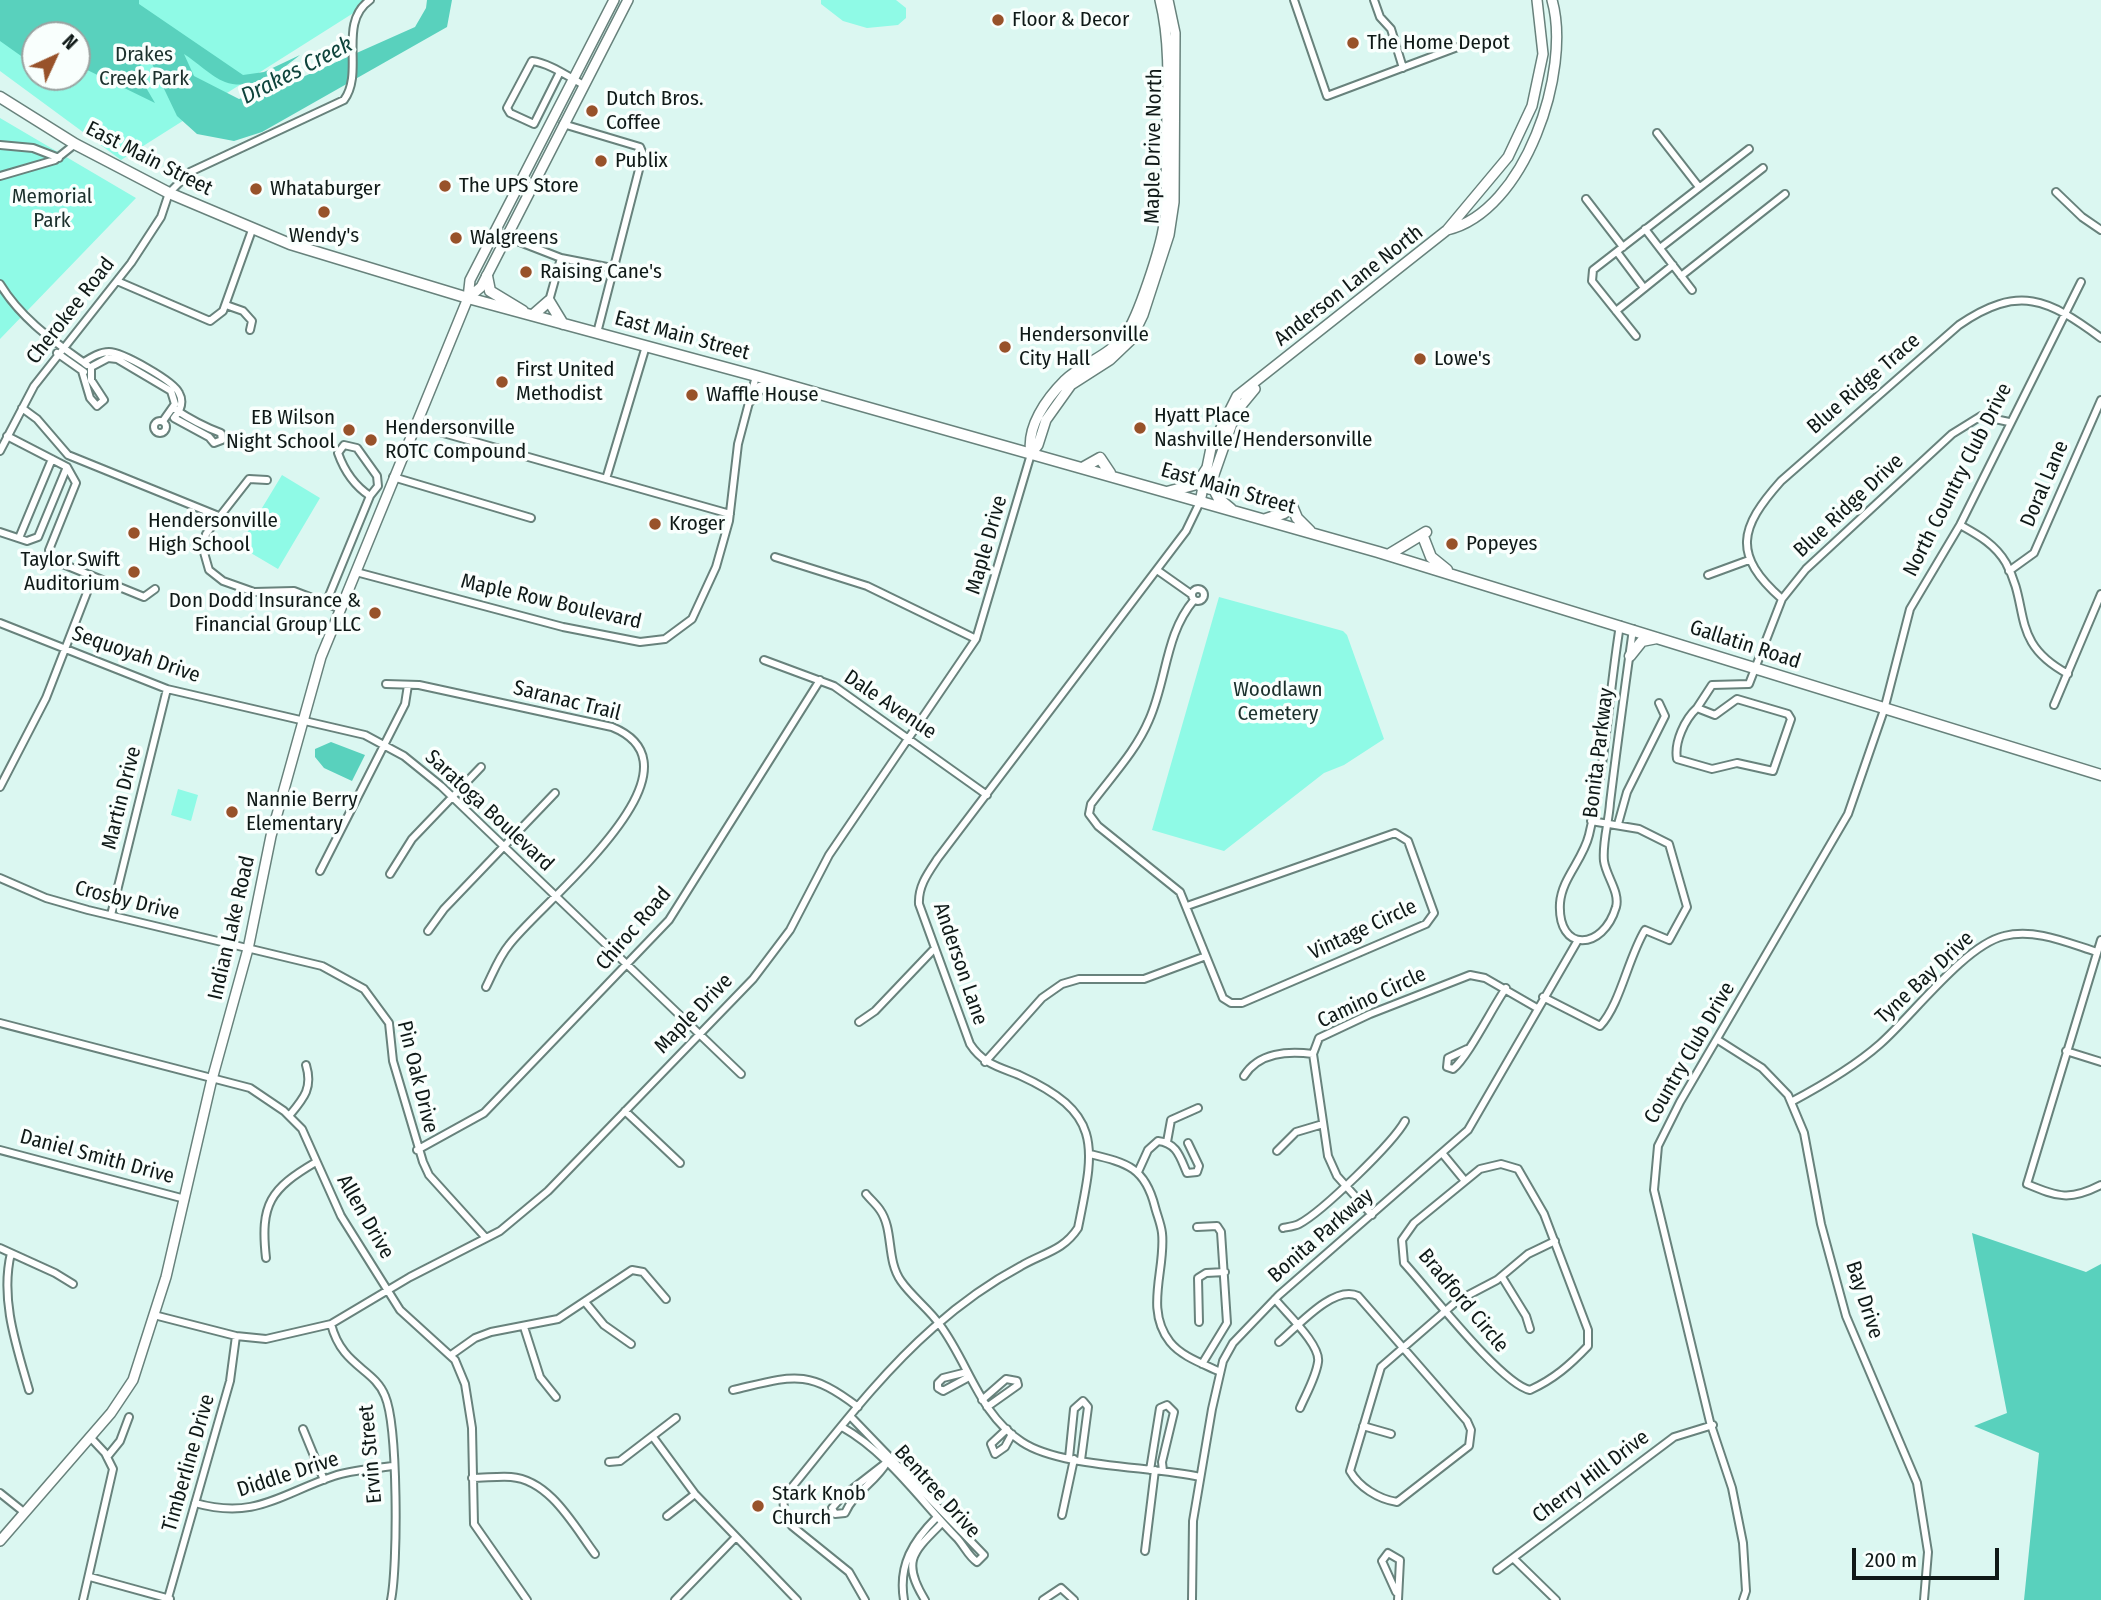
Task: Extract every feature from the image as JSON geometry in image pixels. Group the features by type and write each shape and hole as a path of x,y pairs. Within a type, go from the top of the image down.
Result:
{"main road":[{"name":"East Main Street","path":"0,97 75,144 169,193 252,230 468,299 783,383 1031,454 1084,467 1100,458 1104,469 1115,477 1383,553"},
{"path":"486,276 491,291 530,314 549,301 563,324"},
{"path":"750,400 760,388 783,383"},
{"path":"1167,492 1197,484 1206,470"},
{"path":"1211,485 1219,499 1235,512"},
{"path":"1264,520 1284,513 1292,506 1297,518 1313,534"},
{"path":"1383,553 1425,536 1432,557 1453,575"},
{"name":"Gallatin Road","path":"1383,553 2101,775"},
{"path":"1630,656 1642,641 1658,637"}],"street":[{"path":"169,193 190,172 344,100 352,83 356,20 370,0"},
{"path":"468,299 481,287 563,124 578,82 614,0"},
{"path":"468,299 470,280 494,232 578,82 628,0"},
{"name":"Maple Drive North","path":"1160,0 1168,14"},
{"name":"Maple Drive North","path":"1031,454 1029,442 1037,415 1069,382 1107,357 1126,334 1147,290 1168,225 1168,0"},
{"path":"1294,0 1327,96 1471,42"},
{"path":"1374,0 1380,18 1391,29 1403,68"},
{"name":"Anderson Lane North","path":"1200,502 1206,470 1222,422 1237,396 1447,230 1508,157 1532,106 1543,54 1541,13 1537,0"},
{"name":"Anderson Lane North","path":"1447,230 1461,227 1491,203 1522,167 1546,109 1558,56 1552,0"},
{"path":"560,72 534,124 510,113 507,108 532,61 560,72 578,82"},
{"path":"563,124 640,147 643,154 597,333"},
{"path":"1657,133 1699,187"},
{"path":"0,176 59,158 75,144"},
{"path":"0,145 33,148 59,158"},
{"path":"1636,336 1591,276 1594,270 1749,149"},
{"path":"1660,248 1763,168"},
{"path":"524,176 535,180"},
{"path":"2056,192 2082,217 2101,230"},
{"name":"Cherokee Road","path":"0,451 22,408 59,350 117,281 161,217 169,193"},
{"path":"1681,276 1785,194"},
{"path":"1586,199 1644,288"},
{"path":"1645,229 1692,290"},
{"path":"117,281 211,321 226,305 252,230"},
{"path":"494,232 561,258 612,268"},
{"path":"549,301 561,258"},
{"path":"1616,311 1673,265"},
{"name":"North Country Club Drive","path":"1884,710 1910,609 1960,525 2064,311 2081,282"},
{"path":"0,284 12,303 59,350 82,370 90,398 97,406 101,405 103,396 93,386 91,371 84,362 59,350"},
{"name":"Indian Lake Road","path":"0,1541 90,1437 133,1380 186,1199 212,1079 248,949 271,836 321,657 468,299"},
{"name":"Blue Ridge Trace","path":"1749,560 1748,533 1758,507 1781,481 1959,325 1984,311 2033,300 2064,311 2101,338"},
{"path":"226,305 249,316 252,321 250,330"},
{"path":"606,479 646,346"},
{"path":"84,362 98,354 114,356 158,379 181,395 174,413 165,424"},
{"path":"82,370 91,371 114,356"},
{"name":"Anderson Lane North","path":"1200,502 1211,485 1236,412 1273,369"},
{"name":"Maple Row Boulevard","path":"356,572 538,622 652,642 679,631 698,611 716,566 730,514 736,452 756,376"},
{"name":"Doral Lane","path":"2009,571 2034,553 2101,400"},
{"path":"22,408 37,419 68,455 221,517"},
{"path":"174,413 221,433 222,440 214,443 174,413"},
{"name":"Blue Ridge Drive","path":"1756,668 1782,599 1806,569 1952,434 1981,416 2009,422"},
{"path":"415,425 730,514"},
{"path":"7,436 74,473 76,483 49,550 53,560 144,597 155,589"},
{"path":"326,603 370,496 378,486 377,476 357,448 344,445 338,453 341,460 354,482 370,496"},
{"name":"Maple Drive","path":"154,1315 236,1336 266,1339 331,1324 486,1238 524,1213 753,979 790,930 829,855 976,639 1031,454"},
{"path":"19,538 52,459"},
{"path":"0,532 27,541 37,537 67,467"},
{"path":"393,477 531,518"},
{"path":"267,480 249,479 206,534 204,549 209,570 216,577 254,593 294,591 341,609"},
{"name":"Anderson Lane","path":"985,1062 976,1053 962,1028 935,948 919,894 925,876 1186,531 1200,502"},
{"path":"1960,525 1987,540 2009,571 2024,626 2036,650 2048,663 2068,674"},
{"path":"355,531 370,536"},
{"path":"775,557 867,586 976,639"},
{"path":"1708,575 1749,560 1758,578 1782,599"},
{"name":"Vintage Circle","path":"1157,570 1193,597 1178,624 1153,711 1144,732 1089,810 1098,826 1171,882 1187,906 1223,998 1231,1003 1242,1003 1426,924 1433,918 1433,908 1408,841 1395,833 1187,906"},
{"path":"0,787 30,733 93,577"},
{"path":"2054,705 2101,594"},
{"name":"Sequoyah Drive","path":"0,623 167,689 305,719"},
{"name":"Bonita Parkway","path":"1620,625 1591,821 1582,853 1561,893 1560,912 1564,926 1570,936 1587,942 1598,936 1611,921 1617,903 1604,860 1633,629"},
{"name":"Dale Avenue","path":"764,660 820,680 908,738 987,795"},
{"path":"1698,708 1714,715 1737,699 1788,714 1791,719 1790,729 1773,771 1767,772 1737,762 1712,769 1677,759 1676,752 1687,717 1698,708 1712,685 1749,684 1756,668"},
{"name":"Chiroc Road","path":"417,1150 484,1113 627,965 688,895 820,680"},
{"name":"Saranac Trail","path":"386,684 408,685 612,727 624,732 638,747 646,768 638,794 608,839 509,943 486,987"},
{"path":"320,870 405,704 408,685"},
{"name":"Martin Drive","path":"111,915 167,689"},
{"path":"1618,824 1627,792 1665,716 1659,703"},
{"name":"Country Club Drive","path":"1744,1600 1746,1591 1743,1543 1732,1488 1713,1425 1654,1190 1654,1166 1658,1146 1680,1102 1848,814 1884,710"},
{"name":"Saratoga Boulevard","path":"305,719 365,735 423,770 741,1074"},
{"path":"390,874 412,839 481,767"},
{"path":"428,931 444,909 555,793"},
{"path":"1543,998 1602,1025 1645,930 1670,940 1687,907 1669,844 1639,829 1591,821"},
{"name":"Crosby Drive","path":"0,878 46,898 248,949"},
{"name":"Tyne Bay Drive","path":"1791,1102 1879,1046 1964,960 1985,944 2017,934 2041,936 2097,952"},
{"name":"Bonita Parkway","path":"1192,1600 1190,1553 1200,1477 1220,1372 1233,1343 1275,1300 1468,1130 1536,1008 1578,940"},
{"path":"2101,940 2027,1184 2052,1195 2070,1197 2101,1185"},
{"path":"859,1023 875,1011 935,948"},
{"name":"Pin Oak Drive","path":"248,949 322,966 364,989 389,1023 393,1060 417,1150 429,1175 486,1238"},
{"path":"865,1600 849,1572 785,1518 783,1498 858,1407 939,1324 1022,1265 1048,1255 1073,1237 1078,1228 1091,1167 1089,1136 1077,1114 1034,1082 985,1062 1042,998 1062,984 1079,979 1144,979 1206,956"},
{"name":"Camino Circle","path":"1372,1214 1345,1185 1328,1156 1313,1055 1319,1038 1459,978 1485,978 1536,1008"},
{"path":"1467,1049 1506,988"},
{"name":"Allen Drive","path":"0,1023 250,1088 289,1116 302,1129 341,1216 400,1310 451,1355 465,1384 472,1428 474,1524 527,1600"},
{"name":"Bay Drive","path":"1718,1040 1762,1068 1788,1095 1804,1133 1818,1209 1846,1316 1917,1483 1928,1552 1924,1600"},
{"path":"1244,1076 1248,1069 1273,1054 1289,1051 1313,1055"},
{"path":"2066,1051 2101,1062"},
{"path":"289,1116 309,1088 306,1065"},
{"path":"1167,1142 1171,1120 1198,1108"},
{"path":"625,1111 680,1163"},
{"path":"1283,1228 1299,1225 1345,1185 1396,1138 1405,1121"},
{"path":"1277,1151 1296,1132 1323,1124"},
{"path":"1138,1172 1153,1142 1167,1142 1176,1149 1187,1173 1197,1172 1199,1166 1188,1143"},
{"name":"Daniel Smith Drive","path":"0,1150 186,1199"},
{"path":"1442,1153 1465,1181"},
{"path":"1090,1154 1138,1172 1150,1189 1162,1232 1156,1291 1159,1322 1170,1342 1202,1364 1220,1372"},
{"path":"266,1258 262,1225 275,1192 284,1181 316,1162"},
{"name":"Bradford Circle","path":"1512,1164 1518,1169 1544,1213 1555,1241 1584,1316 1588,1346 1549,1381 1530,1390 1518,1387 1497,1369 1404,1263 1402,1240 1414,1223 1480,1169 1512,1164"},
{"path":"866,1194 882,1211 894,1270 939,1324 982,1400 1010,1432 1023,1443 1075,1459 1200,1477"},
{"path":"1197,1227 1219,1228 1225,1272 1227,1323 1202,1364"},
{"path":"1279,1342 1321,1305 1341,1293 1351,1293 1403,1347 1467,1421 1471,1430 1469,1446 1396,1502 1385,1500 1356,1482 1350,1471 1381,1367 1403,1347 1457,1301 1502,1277 1528,1254 1555,1241"},
{"path":"0,1248 73,1284"},
{"path":"11,1253 4,1283 8,1316 29,1390"},
{"path":"451,1355 483,1335 558,1319 622,1275 636,1270 643,1272 666,1299"},
{"path":"1199,1322 1198,1278 1206,1273 1225,1272"},
{"path":"1502,1277 1526,1316 1530,1329"},
{"path":"1275,1300 1312,1342 1318,1363 1300,1408"},
{"path":"584,1302 604,1325 631,1344"},
{"name":"Ervin Street","path":"331,1324 336,1343 341,1350 385,1394 393,1465 396,1576 391,1600"},
{"path":"524,1327 527,1344 540,1377 556,1397"},
{"name":"Timberline Drive","path":"170,1599 230,1381 236,1336"},
{"path":"733,1390 782,1379 805,1377 832,1388 858,1407"},
{"path":"982,1400 1006,1379 1017,1381 1018,1385 1014,1391 987,1407"},
{"path":"1062,1516 1088,1407 1083,1401 1074,1409 1075,1459"},
{"path":"1145,1551 1156,1471 1160,1408 1167,1405 1174,1412 1162,1462 1156,1471"},
{"path":"107,1457 120,1441 129,1417"},
{"name":"Bentree Drive","path":"842,1427 866,1441 887,1462 972,1559 977,1562 982,1558 984,1555 851,1417"},
{"path":"609,1462 620,1461 676,1418"},
{"name":"Cherry Hill Drive","path":"1497,1570 1674,1437 1713,1425"},
{"path":"1363,1426 1391,1434"},
{"path":"303,1430 324,1480"},
{"path":"83,1600 113,1469 107,1457 90,1437"},
{"path":"653,1437 695,1494 797,1600"},
{"path":"887,1462 882,1472 850,1502 845,1513 835,1514 832,1508 842,1497 887,1462"},
{"name":"Diddle Drive","path":"195,1503 220,1510 244,1510 324,1480 393,1465"},
{"path":"472,1478 513,1477 530,1481 545,1491 595,1553"},
{"path":"0,1493 24,1513"},
{"path":"667,1516 695,1494"},
{"path":"904,1600 901,1583 907,1557 920,1533 939,1520"},
{"path":"925,1600 913,1575 911,1563 920,1544 939,1520"},
{"path":"675,1600 735,1538"},
{"path":"1396,1592 1400,1560 1388,1553 1382,1566 1398,1600"},
{"path":"1513,1558 1556,1600"},
{"path":"90,1577 170,1599"},
{"path":"1043,1600 1061,1588 1074,1600"}],"green space":[{"name":"Drakes Creek Park","path":"14,0 374,0 121,160 27,91 91,91 91,21 21,21 21,86 0,71 0,7"},
{"path":"821,0 896,0 906,8 906,18 898,25 867,28 843,21 821,4"},
{"name":"Memorial Park","path":"0,118 136,198 0,339"},
{"path":"282,475 320,498 278,569 239,546"},
{"name":"Woodlawn Cemetery","path":"1219,597 1343,631 1347,635 1384,739 1344,765 1324,773 1224,851 1152,830"},
{"path":"178,789 198,795 191,821 171,815"}],"shaded area":[{"path":"0,0 139,0 139,4 243,75 264,72 300,55 266,78 235,84 219,79 184,54 194,76 239,99 287,84 415,27 426,8 427,0 452,0 447,27 262,132 234,141 197,134 177,116 145,49 140,49 141,79 155,103 91,72 91,21 21,21 21,56 0,41"},
{"path":"331,742 365,755 352,781 324,768 315,757 315,749"},
{"path":"1972,1233 2086,1272 2101,1264 2101,1600 2024,1600 2039,1453 1974,1426 2007,1413"}],"place":[{"name":"Floor & Decor","path":"998,20"},
{"name":"The Home Depot","path":"1353,43"},
{"name":"Dutch Bros. Coffee","path":"592,111"},
{"name":"Publix","path":"601,161"},
{"name":"The UPS Store","path":"445,186"},
{"name":"Whataburger","path":"256,189"},
{"name":"Wendy's","path":"324,212"},
{"name":"Walgreens","path":"456,238"},
{"name":"Raising Cane's","path":"526,272"},
{"name":"Hendersonville City Hall","path":"1005,347"},
{"name":"Lowe's","path":"1420,359"},
{"name":"First United Methodist","path":"502,382"},
{"name":"Waffle House","path":"692,395"},
{"name":"Hyatt Place Nashville/Hendersonville","path":"1140,428"},
{"name":"EB Wilson Night School","path":"349,430"},
{"name":"Hendersonville ROTC Compound","path":"371,440"},
{"name":"Kroger","path":"655,524"},
{"name":"Hendersonville High School","path":"134,533"},
{"name":"Popeyes","path":"1452,544"},
{"name":"Taylor Swift Auditorium","path":"134,572"},
{"name":"Don Dodd Insurance & Financial Group LLC","path":"375,613"},
{"name":"Nannie Berry Elementary","path":"232,812"},
{"name":"Stark Knob Church","path":"758,1506"}],"water label":[{"name":"Drakes Creek","path":"297,71"}]}
